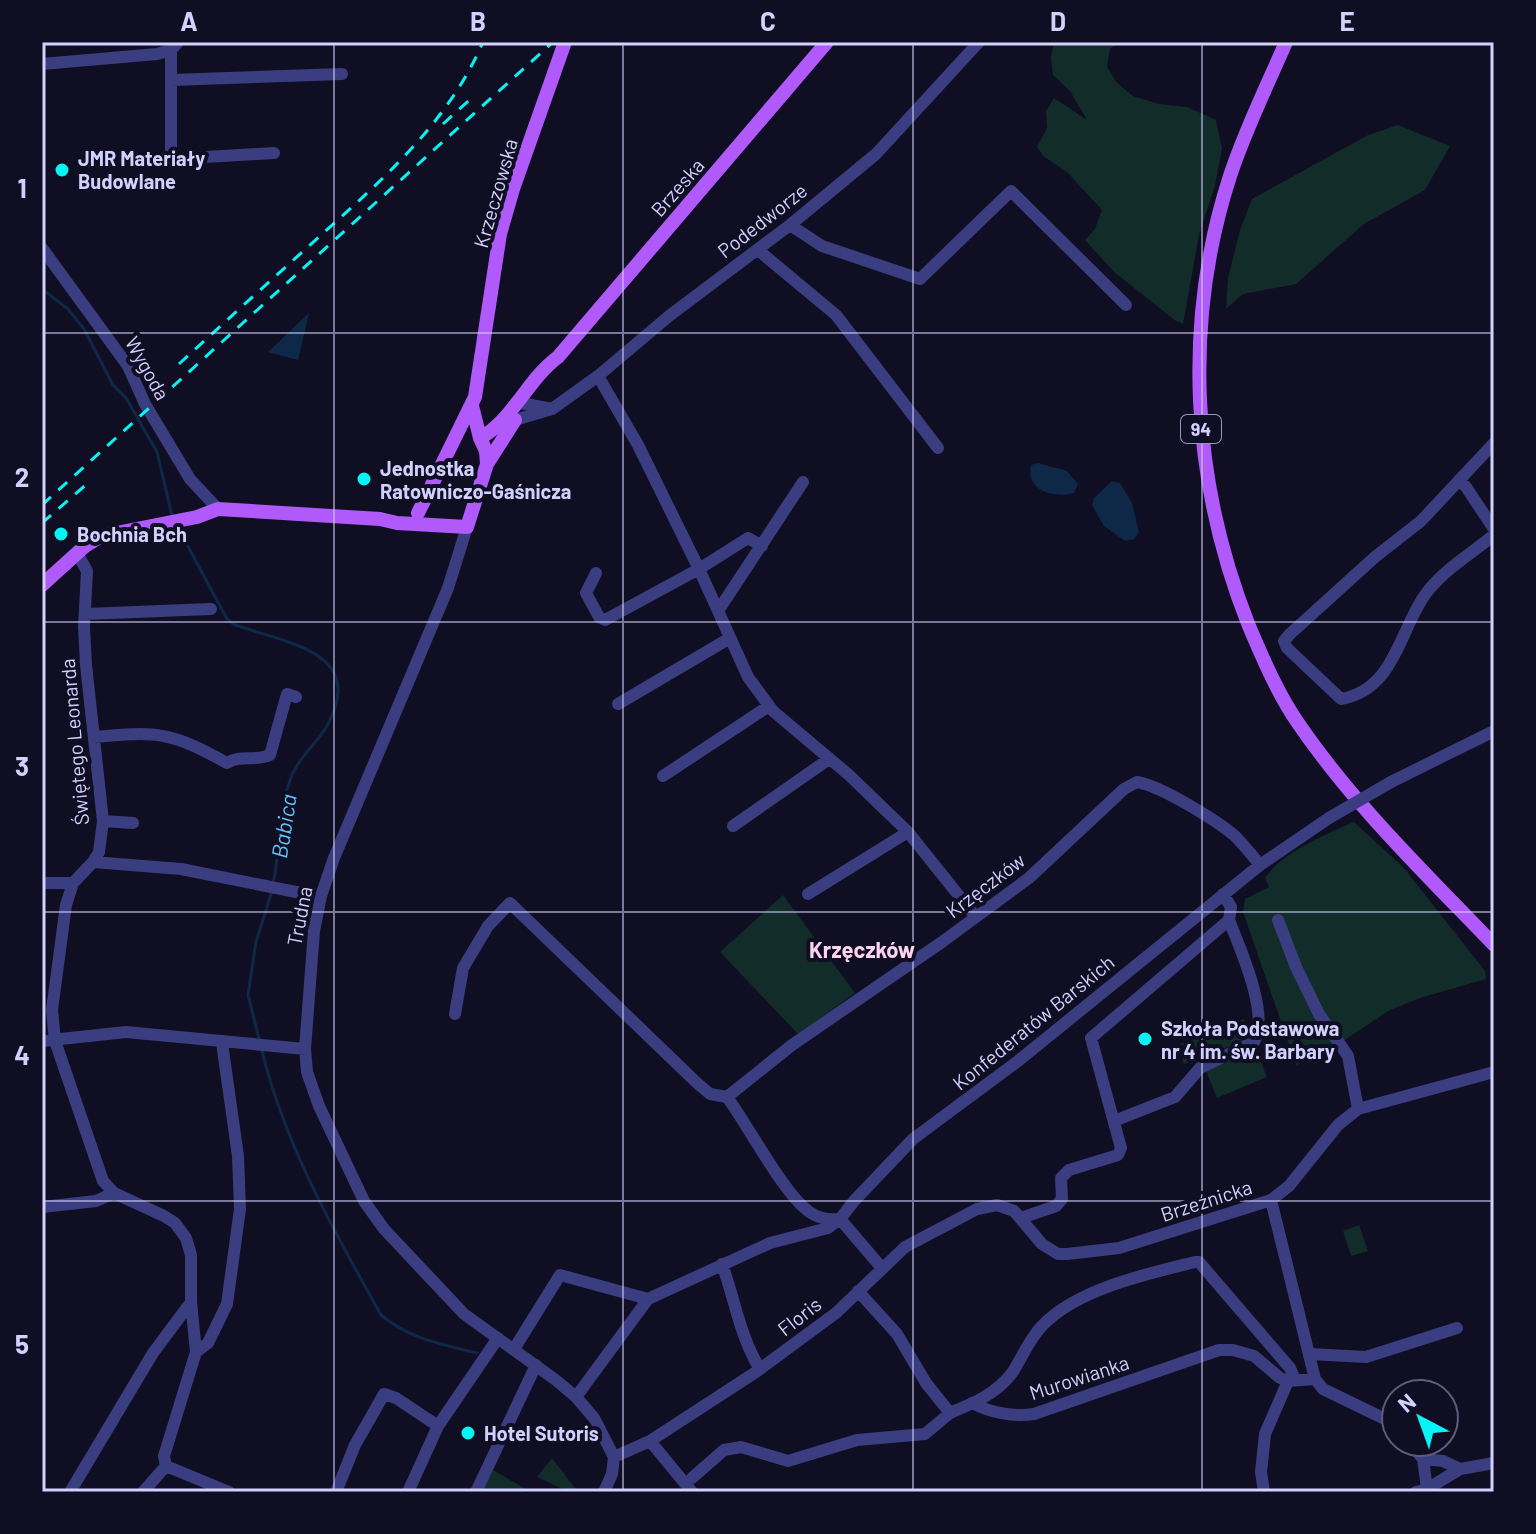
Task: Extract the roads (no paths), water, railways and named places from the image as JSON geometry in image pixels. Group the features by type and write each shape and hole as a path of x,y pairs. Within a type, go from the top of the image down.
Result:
{"main road":[{"name":"Krzeczowska","path":"421,518 475,397 500,234 565,42"},
{"name":"Brzeska","path":"480,438 499,427 521,402 548,364 558,357 827,42"},
{"name":"94","path":"1286,42 1230,176 1205,287 1200,345 1200,410 1204,459 1217,528 1233,587 1261,654 1296,720 1336,775 1492,943"},
{"name":"Brzeska","path":"487,464 515,420 521,402"},
{"name":"Krzeczowska","path":"472,406 487,464"},
{"path":"455,441 480,438"},
{"name":"Trudna","path":"467,527 487,464"},
{"path":"42,585 95,539 218,509 380,519 421,518 467,527"}],"street":[{"name":"Podedworze","path":"515,420 552,409 790,225 876,154 979,42"},
{"path":"42,64 157,54 175,46"},
{"path":"171,160 171,80 175,46"},
{"path":"171,80 342,74"},
{"path":"103,163 274,153"},
{"path":"790,225 822,246 920,279 1011,191 1126,305"},
{"name":"Wygoda","path":"42,248 128,366 145,404 190,479 218,509"},
{"path":"758,250 836,315 938,448"},
{"path":"598,376 638,445 748,677 769,706 908,832 976,917"},
{"path":"521,402 552,409"},
{"path":"1494,443 1421,521 1375,557 1290,634 1284,641 1287,648 1332,692 1341,699 1350,697 1377,680 1389,667 1421,600 1440,578 1494,535"},
{"path":"1459,480 1494,529"},
{"path":"718,611 803,482"},
{"name":"Trudna","path":"467,527 448,588 334,858 321,896 314,931 305,1049 307,1072 319,1106 376,1220 450,1302 576,1397 598,1425 614,1457"},
{"path":"596,573 586,593 599,617 605,620 699,569 748,538 762,546"},
{"name":"Świętego Leonarda","path":"73,883 93,862 102,842 103,821 86,665 87,571 77,553"},
{"path":"85,614 211,609"},
{"path":"618,704 730,638"},
{"path":"94,737 148,732 179,738 227,763 235,758 258,760 270,755 287,694 296,697"},
{"path":"663,776 769,706"},
{"name":"Konfederatów Barskich","path":"840,1219 913,1139 1018,1061 1260,865 1329,818 1391,782 1494,731"},
{"path":"733,826 829,759"},
{"name":"Krzęczków","path":"727,1097 792,1045 1029,878 1124,789 1137,782 1147,784 1211,820 1234,836 1260,865"},
{"path":"103,821 133,823"},
{"path":"808,894 908,832"},
{"path":"93,862 181,869 301,893"},
{"path":"42,883 73,883 66,905 48,1041 103,1181 114,1193 164,1216 183,1233 191,1255 191,1302 196,1352 164,1456 170,1468 229,1492"},
{"path":"1114,1121 1175,1097 1200,1068 1254,1042 1258,1035 1257,1000 1229,920 1231,907 1223,894"},
{"path":"455,1014 463,968 488,926 510,903 697,1083 710,1094 727,1097 794,1199 810,1213 827,1220 840,1219"},
{"path":"1021,1218 1056,1206 1062,1199 1061,1178 1069,1170 1118,1155 1121,1148 1091,1038 1094,1033 1229,920"},
{"path":"1278,920 1319,1014 1348,1056 1358,1109"},
{"path":"48,1041 126,1032 305,1049"},
{"path":"196,1352 208,1343 227,1304 239,1222 238,1156 222,1043"},
{"name":"Brzeźnicka","path":"1002,1206 1014,1211 1050,1250 1067,1254 1119,1248 1271,1200 1289,1186 1338,1125 1358,1109 1494,1072"},
{"path":"42,1207 96,1201 114,1193"},
{"path":"1271,1200 1315,1379 1323,1389 1380,1417"},
{"name":"Floris","path":"614,1457 650,1441 802,1340 912,1242 958,1217 986,1206 1002,1206"},
{"path":"576,1397 648,1299 770,1243 828,1228 840,1219"},
{"path":"840,1219 881,1267"},
{"path":"692,1478 724,1450 741,1447 788,1461 857,1440 925,1434 950,1413 984,1398 999,1387 1012,1373 1042,1325 1060,1312 1100,1288 1199,1262 1290,1368 1292,1381 1265,1434 1261,1472 1264,1492"},
{"path":"722,1264 750,1353 760,1369"},
{"path":"514,1349 560,1275 648,1299"},
{"path":"858,1291 902,1340 926,1383 950,1413"},
{"path":"70,1492 153,1353 191,1302"},
{"path":"1310,1354 1366,1357 1457,1328"},
{"path":"408,1492 438,1426 498,1338"},
{"name":"Murowianka","path":"972,1403 1001,1413 1019,1416 1034,1414 1219,1350 1254,1356 1280,1378 1292,1381"},
{"path":"476,1492 536,1365"},
{"path":"1292,1381 1315,1379"},
{"path":"336,1492 355,1445 384,1394 396,1398 438,1426"},
{"path":"650,1441 692,1492"},
{"path":"604,1492 612,1474 614,1457"},
{"path":"1422,1491 1423,1459 1443,1461 1460,1469"},
{"path":"1422,1491 1460,1469 1494,1463"},
{"path":"143,1492 170,1468"}],"water":[{"path":"309,313 298,360 268,352"},
{"path":"1038,463 1067,471 1078,484 1074,493 1058,495 1036,486 1030,474 1031,465"},
{"path":"1112,481 1120,483 1132,503 1139,532 1134,539 1125,541 1104,526 1092,505 1094,498"}],"waterway":[{"name":"Babica","path":"42,289 68,309 84,329 113,385 126,398 157,452 172,516"},
{"name":"Babica","path":"177,526 227,619 314,654 329,665 337,681 337,701 327,726 299,762 287,788 273,884"},
{"name":"Babica","path":"259,1039 248,995 256,942 272,891"},
{"name":"Babica","path":"262,1051 297,1154 381,1315 414,1335 477,1353"}],"railway":[{"path":"179,364 367,193 412,148 452,98 483,42"},
{"path":"42,505 553,42"},
{"path":"443,124 475,95"},
{"path":"42,523 88,483"}],"place":[{"name":"JMR Materiały Budowlane","path":"62,170"},
{"name":"Jednostka Ratowniczo-Gaśnicza","path":"364,479"},
{"name":"Bochnia Bch","path":"61,534"},
{"name":"Szkoła Podstawowa nr 4 im. św. Barbary","path":"1145,1039"},
{"name":"Hotel Sutoris","path":"468,1433"}],"district":[{"name":"Krzęczków","path":"862,949"}]}
